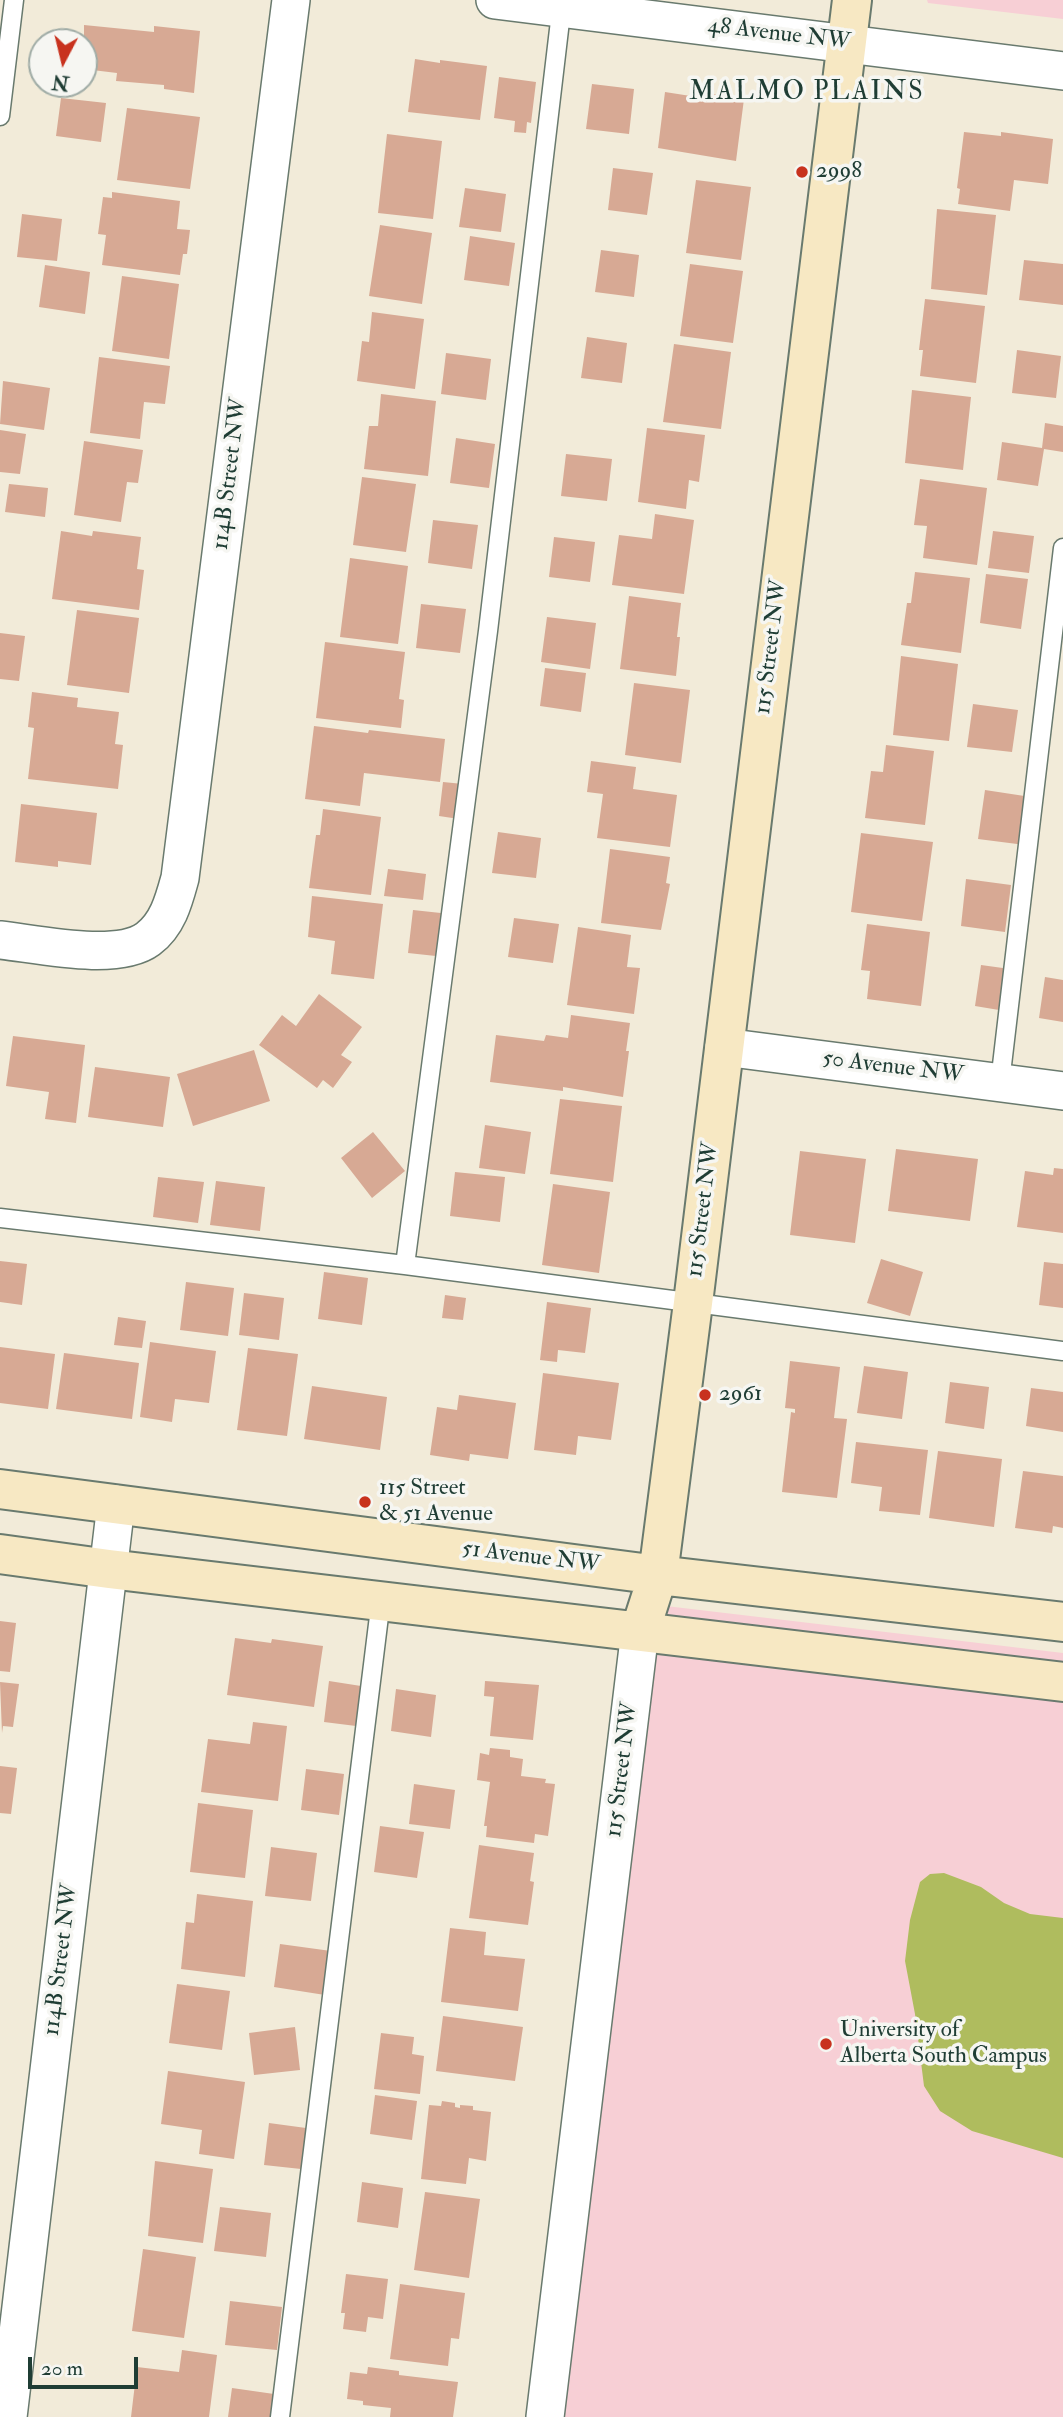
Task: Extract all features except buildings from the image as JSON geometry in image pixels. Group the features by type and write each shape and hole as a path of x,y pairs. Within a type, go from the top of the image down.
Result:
{"main road":[{"name":"115 Street NW","path":"640,1631 658,1574 852,0"},
{"name":"51 Avenue NW","path":"0,1489 658,1574 1063,1622"},
{"path":"0,1554 1063,1682"}],"street":[{"name":"114B Street NW","path":"0,940 91,951 133,946 148,939 163,923 173,906 180,878 291,0"},
{"name":"48 Avenue NW","path":"495,0 562,4 1063,71"},
{"name":"50 Avenue NW","path":"724,1047 1063,1090"},
{"name":"114B Street NW","path":"8,2417 116,1504"},
{"name":"115 Street NW","path":"545,2417 640,1631"},
{"path":"0,2415 8,2417"}],"lane":[{"path":"0,116 14,0"},
{"path":"405,1265 488,631 562,4"},
{"path":"1000,1082 1063,548"},
{"path":"0,1218 405,1265 1063,1352"},
{"path":"280,2417 381,1600"}],"shaded area":[{"path":"927,0 1063,0 1063,19 928,3"},
{"name":"University of Alberta South Campus","path":"649,1604 1063,1653 1063,2417 544,2417"}],"green space":[{"path":"944,1873 981,1887 1004,1903 1030,1914 1063,1918 1063,2158 972,2131 940,2111 924,2086 905,1961 910,1920 920,1882 930,1874"}],"place":[{"name":"2998","path":"802,172"},
{"name":"2961","path":"705,1395"},
{"name":"115 Street & 51 Avenue","path":"365,1502"},
{"name":"University of Alberta South Campus","path":"826,2044"}],"district":[{"name":"MALMO PLAINS","path":"807,93"}]}
